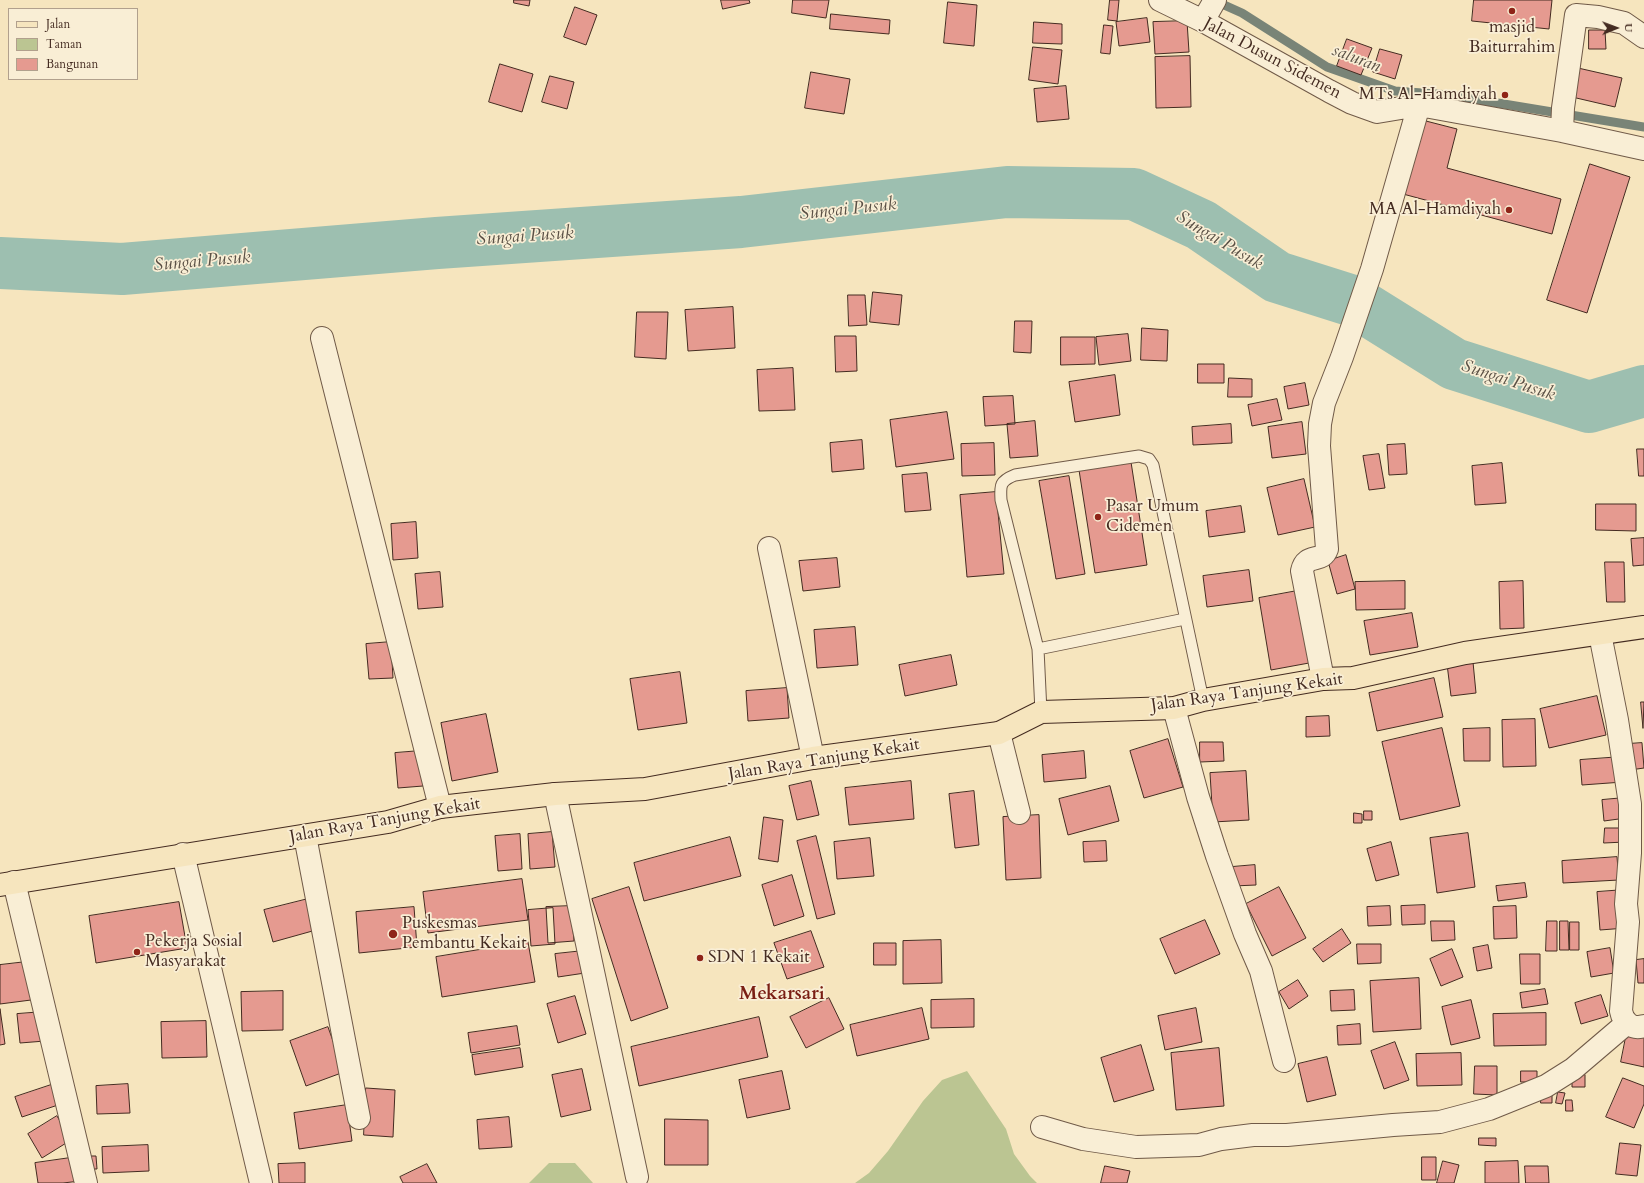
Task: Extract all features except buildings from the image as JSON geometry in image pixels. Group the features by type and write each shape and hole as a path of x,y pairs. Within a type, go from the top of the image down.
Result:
{"main road":[{"name":"Jalan Raya Tanjung Kekait","path":"7,884 182,854 388,822 440,807 554,794 645,789 813,758 999,733 1041,712 1174,708 1203,700 1323,679 1353,678 1465,652 1644,627"}],"street":[{"name":"Jalan Dusun Sidemen","path":"1160,0 1209,10 1329,91 1377,112 1419,105 1562,120 1644,149"},
{"path":"1562,120 1579,7 1598,17 1624,23 1644,37"},
{"path":"1323,679 1302,571 1304,563 1308,560 1321,557 1326,554 1327,550 1320,468 1320,424 1324,403 1342,357 1372,269 1419,105"},
{"path":"322,338 440,807"},
{"path":"769,548 813,758"},
{"path":"1600,634 1617,720 1630,804 1630,853 1626,904 1627,929 1621,1011 1623,1019 1636,1025"},
{"path":"1174,708 1198,797 1217,856 1245,934 1261,971 1284,1061"},
{"path":"999,733 1019,812"},
{"path":"554,794 637,1177"},
{"path":"305,836 359,1118"},
{"path":"182,854 262,1183"},
{"path":"7,884 86,1183"},
{"path":"1042,1127 1083,1139 1136,1147 1199,1145 1222,1139 1253,1135 1287,1135 1440,1122 1489,1109 1546,1086 1636,1025"}],"lane":[{"path":"1041,712 1038,649 1001,500 1000,489 1002,482 1015,475 1139,456 1149,459 1153,465 1203,700"},
{"path":"1038,649 1185,619"}],"green space":[{"path":"967,1071 1006,1129 1014,1154 1037,1183 855,1183 869,1173 888,1151 923,1101 942,1080"},
{"path":"549,1163 575,1163 593,1183 529,1183"}],"waterway":[{"name":"saluran","path":"1215,1 1242,13 1327,67 1395,91 1449,95 1644,127"},
{"name":"Sungai Pusuk","path":"0,263 122,269 437,243 741,222 1007,192 1134,194 1201,225 1277,277 1353,301 1454,364 1589,407 1644,391"}],"place":[{"name":"masjid Baiturrahim","path":"1512,11"},
{"name":"MTs Al-Hamdiyah","path":"1505,95"},
{"name":"MA Al-Hamdiyah","path":"1509,210"},
{"name":"Pasar Umum Cidemen","path":"1098,517"},
{"name":"Puskesmas Pembantu Kekait","path":"393,934"},
{"name":"Pekerja Sosial Masyarakat","path":"137,952"},
{"name":"SDN 1 Kekait","path":"700,958"}],"district":[{"name":"Mekarsari","path":"782,995"}]}
